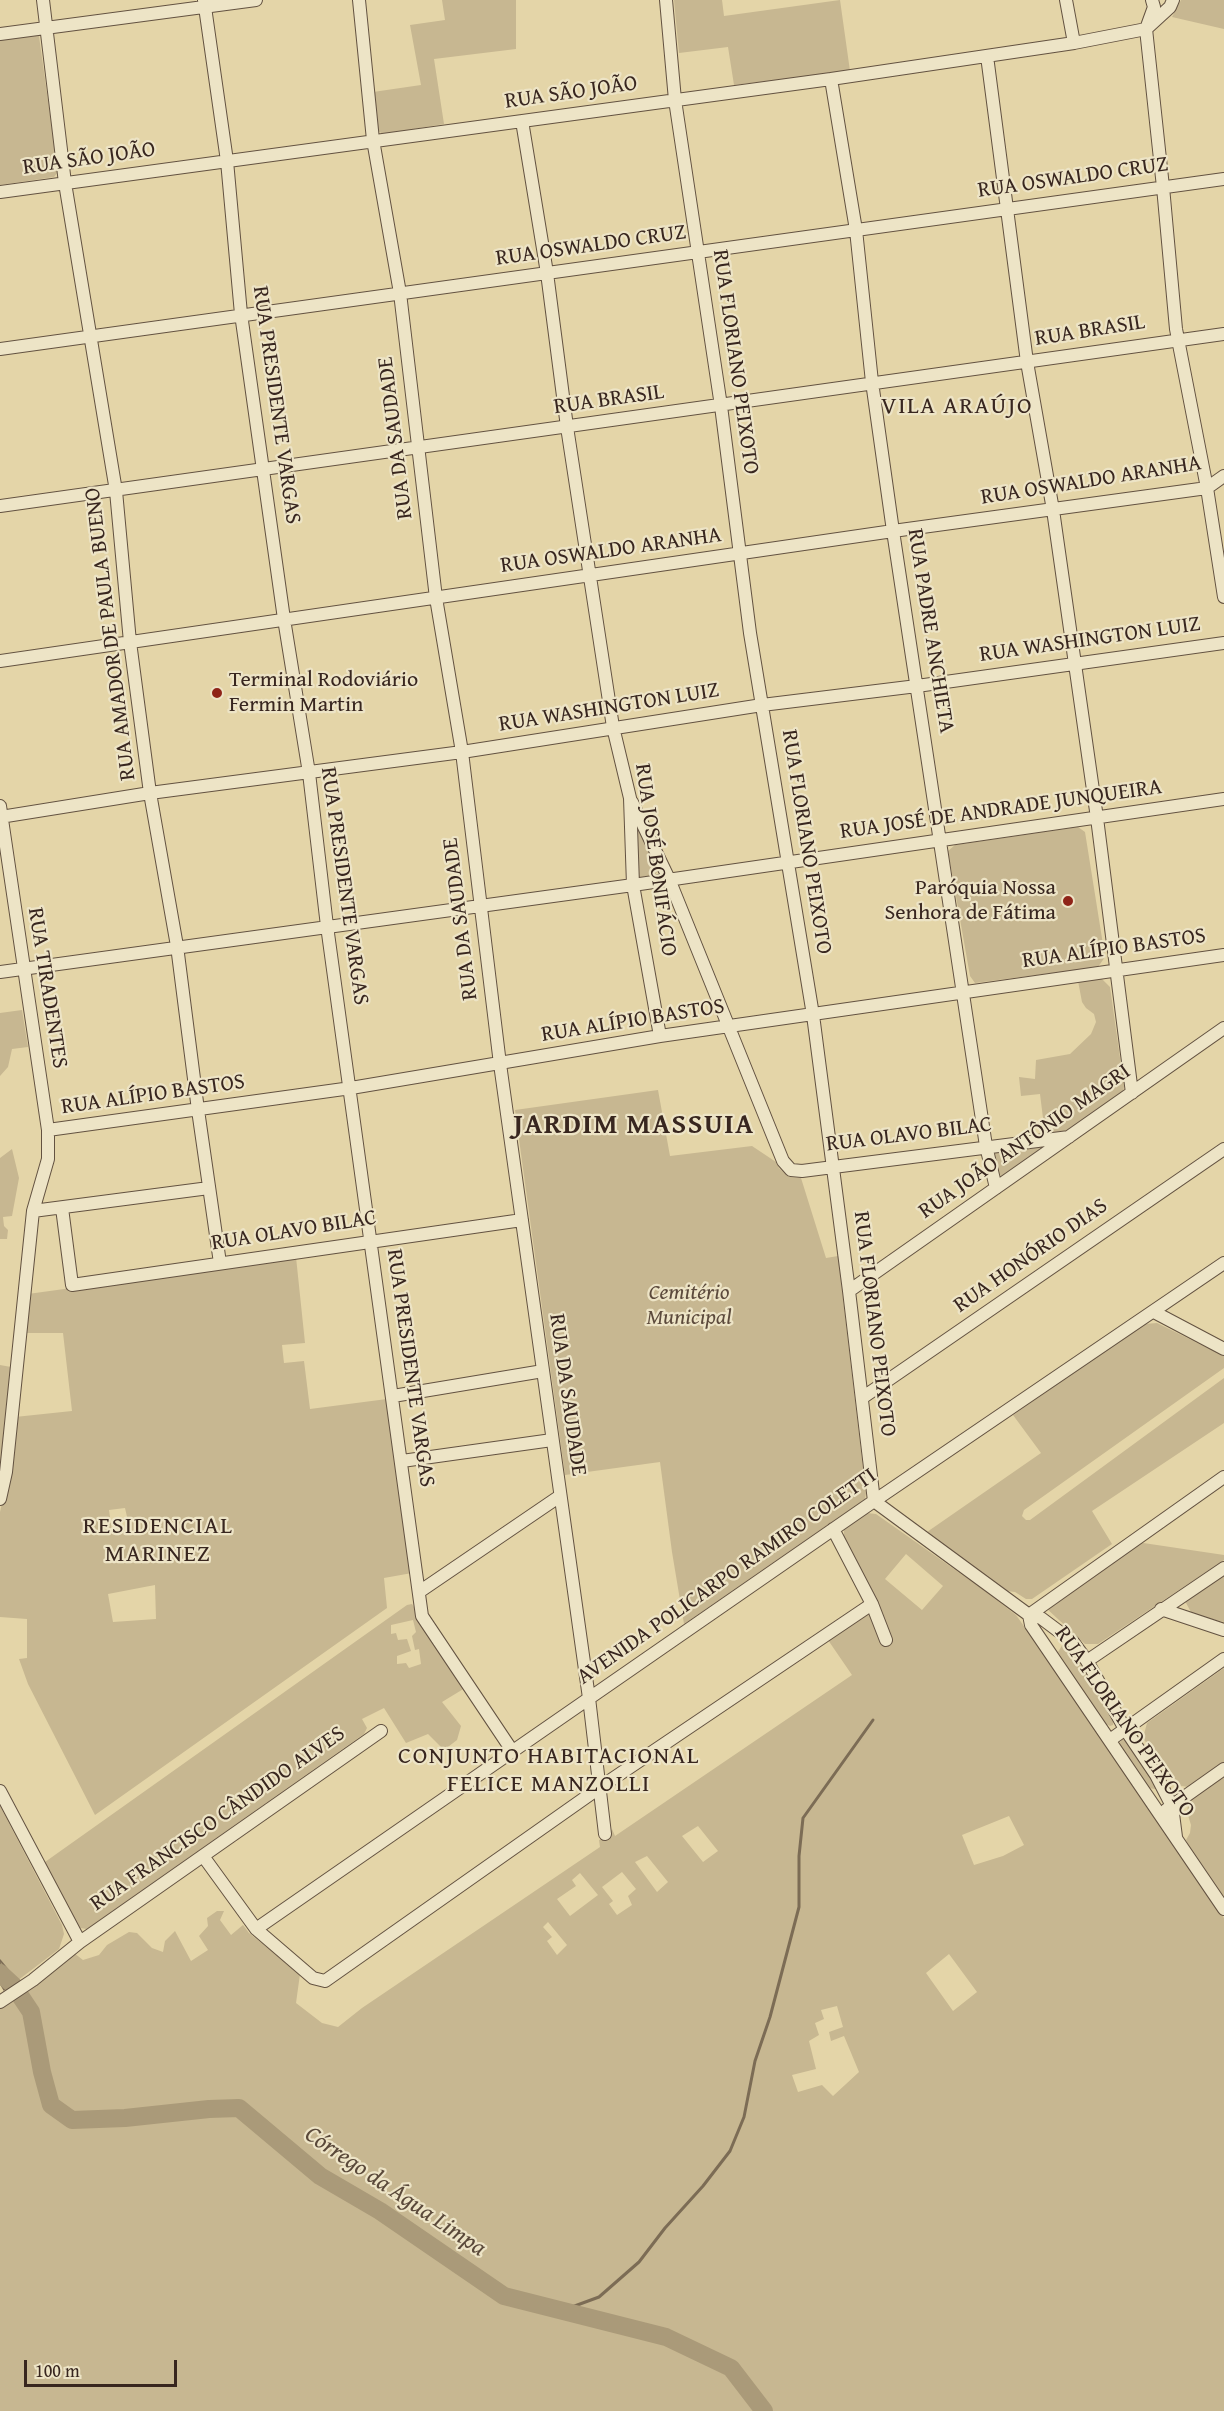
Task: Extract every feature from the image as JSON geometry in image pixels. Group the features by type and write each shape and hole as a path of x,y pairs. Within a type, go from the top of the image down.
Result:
{"street":[{"name":"RUA AMADOR DE PAULA BUENO","path":"43,0 65,183 116,490 130,642 150,794 177,946 220,1263"},
{"path":"0,34 205,4 256,0"},
{"name":"RUA DA SAUDADE","path":"359,0 374,140 400,293 436,598 462,752 500,1064 589,1698 605,1834"},
{"name":"RUA FLORIANO PEIXOTO","path":"666,0 675,100 721,406 750,633 813,1015 874,1501 1029,1615 1041,1618 1073,1642 1087,1661 1125,1729 1156,1775 1172,1806 1176,1837"},
{"path":"1065,0 1074,43"},
{"path":"1152,0 1154,7 1146,29 1176,329 1208,488 1224,597"},
{"path":"1146,29 1170,7 1173,0"},
{"name":"RUA PRESIDENTE VARGAS","path":"205,4 227,161 241,314 284,619 309,773 327,926 422,1616 513,1752"},
{"name":"RUA SÃO JOÃO","path":"0,192 831,79 1074,43 1146,29"},
{"path":"987,56 1027,362 1053,510 1097,818 1132,1093"},
{"name":"RUA PADRE ANCHIETA","path":"831,79 856,230 872,382 893,531 986,1146 996,1188"},
{"name":"RUA JOSÉ BONIFÁCIO","path":"522,121 547,273 567,427 613,727 630,798 633,885 660,1036"},
{"name":"RUA OSWALDO CRUZ","path":"0,349 1224,178"},
{"name":"RUA BRASIL","path":"0,506 1224,334"},
{"name":"RUA OSWALDO ARANHA","path":"0,661 893,531 1208,488 1224,476"},
{"name":"RUA WASHINGTON LUIZ","path":"1,813 462,752 762,705 1224,643"},
{"path":"630,798 669,879 728,1027"},
{"name":"RUA JOSÉ DE ANDRADE JUNQUEIRA","path":"0,972 480,904 633,885 789,860 1224,799"},
{"name":"RUA TIRADENTES","path":"0,1499 6,1472 33,1210 48,1159 48,1130 22,969 1,813"},
{"name":"RUA ALÍPIO BASTOS","path":"48,1130 351,1088 660,1036 1224,955"},
{"name":"RUA OLAVO BILAC","path":"728,1027 783,1161 791,1170 1069,1137"},
{"name":"RUA JOÃO ANTÔNIO MAGRI","path":"849,1291 1224,1028"},
{"name":"RUA HONÓRIO DIAS","path":"862,1398 1224,1149"},
{"path":"33,1210 209,1188"},
{"name":"RUA OLAVO BILAC","path":"62,1208 72,1285 522,1220"},
{"name":"AVENIDA POLICARPO RAMIRO COLETTI","path":"256,1929 874,1501 1224,1263"},
{"path":"1154,1312 1224,1349"},
{"path":"393,1396 543,1371"},
{"path":"402,1461 552,1440"},
{"path":"1029,1615 1224,1476"},
{"path":"419,1592 560,1496"},
{"path":"834,1529 872,1604 886,1640"},
{"path":"1087,1661 1224,1568"},
{"path":"203,1856 256,1929 313,1978 326,1981 599,1788 872,1604"},
{"path":"1161,1610 1224,1630"},
{"name":"RUA FLORIANO PEIXOTO","path":"1029,1615 1031,1626 1176,1837"},
{"path":"1110,1740 1224,1659"},
{"name":"RUA FRANCISCO CÂNDIDO ALVES","path":"2,2001 33,1980 80,1942 381,1731"},
{"path":"1160,1814 1224,1769"},
{"path":"0,1791 80,1942"},
{"path":"1176,1837 1224,1909"}],"green space":[{"path":"442,0 516,0 516,49 434,59 444,124 383,134 378,131 373,92 421,85 410,25 445,20"},
{"path":"674,0 722,0 724,16 840,0 850,71 734,85 728,47 679,53"},
{"path":"1181,0 1224,0 1224,29 1172,17"},
{"path":"38,29 58,172 54,177 0,185 0,34"},
{"path":"634,819 658,870 655,875 640,877 636,875"},
{"path":"1078,827 1085,832 1105,957 1098,967 975,983 970,976 948,851 955,845"},
{"path":"1101,978 1110,987 1124,1086 1123,1094 1068,1132 1045,1134 1040,1094 1021,1096 1019,1077 1035,1079 1036,1060 1070,1054 1091,1034 1096,1022 1094,1014 1082,1002 1078,981"},
{"path":"22,1010 28,1047 12,1049 8,1067 0,1076 0,1013"},
{"name":"Cemitério Municipal","path":"658,1090 670,1156 752,1146 776,1162 789,1177 801,1178 826,1258 838,1256 866,1493 865,1499 684,1624 660,1462 565,1475 515,1110"},
{"path":"1047,1144 1002,1177 997,1172 992,1153"},
{"path":"12,1149 19,1178 12,1216 3,1217 4,1226 8,1230 7,1239 0,1239 0,1158"},
{"path":"296,1257 305,1343 282,1345 284,1363 304,1361 310,1409 387,1399 412,1573 384,1578 387,1608 95,1815 28,1684 19,1659 27,1658 27,1619 0,1617 0,1512 9,1472 15,1417 72,1411 63,1333 24,1333 28,1294","holes":["125,1508 130,1530 112,1532 109,1510","155,1585 156,1619 113,1622 108,1594"]},
{"path":"1157,1323 1224,1356 1224,1368 1024,1510 1022,1516 1030,1520 1224,1378 1224,1423 1092,1511 1112,1544 1032,1599 1026,1599 1015,1592 1006,1591 927,1532 1041,1453 1013,1415 1144,1324"},
{"path":"0,1365 11,1367 0,1475"},
{"path":"867,1513 876,1514 1016,1615 1224,1918 1224,2411 0,2411 0,2007 31,1989 74,1953 83,1960 99,1955 107,1945 129,1932 137,1933 152,1948 163,1952 165,1941 175,1931 191,1961 208,1950 199,1936 208,1926 207,1918 217,1911 224,1911 220,1920 231,1935 243,1925 249,1933 300,1974 296,2003 322,2023 338,2027 362,2008 600,1847 599,1840 610,1835 612,1829 615,1836 852,1675 828,1640 864,1613 871,1616 844,1538 844,1529","holes":["906,1554 943,1586 922,1610 885,1579","1009,1816 1024,1845 1003,1856 974,1865 962,1835","698,1826 718,1851 703,1862 682,1836","647,1856 668,1882 657,1892 635,1862","622,1872 636,1889 628,1896 632,1905 617,1915 609,1904 613,1901 602,1887","580,1873 598,1895 570,1916 557,1899 576,1886 572,1880","548,1922 567,1945 557,1955 547,1941 552,1937 543,1927","949,1954 977,1992 953,2011 926,1973","837,2006 843,2027 829,2032 831,2041 844,2036 859,2072 833,2096 822,2085 798,2092 792,2075 816,2069 809,2041 819,2035 815,2023 824,2019 821,2010"]},
{"path":"1130,1541 1224,1555 1224,1560 1098,1644 1085,1644 1046,1608"},
{"path":"1224,1573 1224,1622 1192,1614 1185,1601"},
{"path":"412,1604 465,1688 442,1702 461,1726 457,1740 444,1750 428,1734 406,1743 384,1708 362,1719 367,1728 364,1734 87,1929 80,1928 44,1868 45,1862 407,1605","holes":["413,1620 416,1632 412,1636 415,1650 419,1649 421,1664 409,1668 406,1663 397,1664 397,1656 411,1651 407,1639 398,1640 396,1633 391,1634 391,1625"]},
{"path":"1063,1644 1081,1665 1114,1718 1113,1725 1106,1724 1058,1652"},
{"path":"1224,1668 1224,1762 1188,1787 1176,1785 1143,1738 1147,1723"},
{"path":"1125,1740 1156,1785 1155,1789 1148,1788 1118,1745"},
{"path":"1224,1776 1224,1898 1191,1851 1186,1840 1191,1825 1187,1812 1188,1805 1192,1799"},
{"path":"0,1806 62,1925 64,1934 59,1949 17,1981 0,1960"}],"shaded area":[{"path":"0,1960 17,1981 4,1990 0,1983"}],"waterway":[{"path":"561,2311 599,2297 639,2262 730,2151 744,2117 755,2061 770,2017 799,1907 799,1856 803,1818 873,1720"},
{"name":"Córrego da Água Limpa","path":"0,1973 13,1985 31,2012 42,2072 51,2105 72,2120 125,2118 239,2108 320,2176 380,2211 504,2296 666,2337 731,2368 764,2411"}],"place":[{"name":"Terminal Rodoviário Fermin Martin","path":"217,693"},
{"name":"Paróquia Nossa Senhora de Fátima","path":"1068,901"}],"district":[{"name":"VILA ARAÚJO","path":"957,407"},
{"name":"JARDIM MASSUIA","path":"634,1126"},
{"name":"RESIDENCIAL MARINEZ","path":"158,1541"},
{"name":"CONJUNTO HABITACIONAL FELICE MANZOLLI","path":"549,1771"}]}
